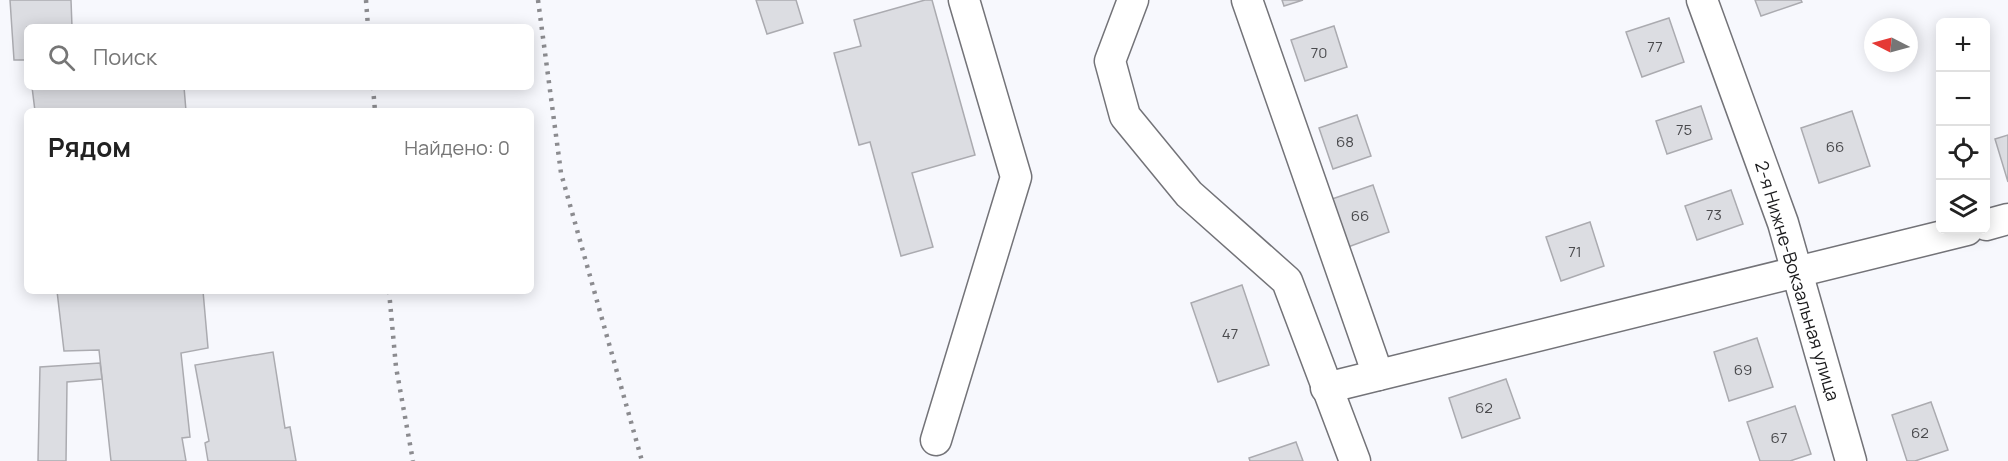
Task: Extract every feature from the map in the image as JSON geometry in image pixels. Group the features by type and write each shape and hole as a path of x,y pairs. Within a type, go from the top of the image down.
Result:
{"street":[{"path":"936,440 1016,177 964,0"},
{"path":"1133,0 1110,61 1125,116 1189,194 1287,281 1355,461"},
{"path":"1247,0 1378,375"},
{"name":"2-я Нижне-Вокзальная улица","path":"1702,0 1783,223 1851,461"},
{"path":"1990,224 2008,219"},
{"path":"1326,388 1951,234"}],"building":[{"path":"10,0 71,0 72,24 24,24 24,60 14,60"},
{"path":"756,0 796,0 803,23 767,34"},
{"path":"932,0 975,155 912,173 933,247 901,256 870,142 859,145 834,53 861,46 854,20"},
{"path":"1282,0 1303,0 1284,6"},
{"path":"1755,0 1801,0 1802,2 1761,16"},
{"path":"1669,18 1684,62 1642,77 1626,32"},
{"path":"1334,26 1347,67 1305,81 1291,40"},
{"path":"32,90 184,90 186,108 35,108"},
{"path":"1701,106 1712,139 1667,154 1656,121"},
{"path":"1852,111 1870,166 1819,183 1801,128"},
{"path":"1357,115 1371,156 1333,169 1319,128"},
{"path":"2008,135 2008,182 1995,139"},
{"path":"1373,185 1389,232 1348,247 1332,199"},
{"path":"1731,190 1743,224 1697,240 1685,206"},
{"path":"1590,222 1604,266 1561,281 1546,237"},
{"path":"1242,285 1269,365 1218,382 1191,303"},
{"path":"57,294 203,294 208,348 181,353 190,437 182,438 186,461 111,461 99,350 64,351"},
{"path":"1757,338 1773,387 1729,401 1714,352"},
{"path":"273,352 285,428 290,427 296,461 208,461 205,443 209,441 195,365"},
{"path":"100,363 102,379 67,382 66,461 38,461 40,367"},
{"path":"1506,379 1520,418 1462,438 1449,398"},
{"path":"1931,402 1948,450 1915,461 1907,461 1892,415"},
{"path":"1795,406 1811,454 1790,461 1760,461 1747,422"},
{"path":"1296,442 1303,461 1250,461 1249,458"}],"railway":[{"path":"366,0 368,24"},
{"path":"538,0 561,173 642,461"},
{"path":"373,90 375,108"},
{"path":"389,294 396,367 413,461"}]}
